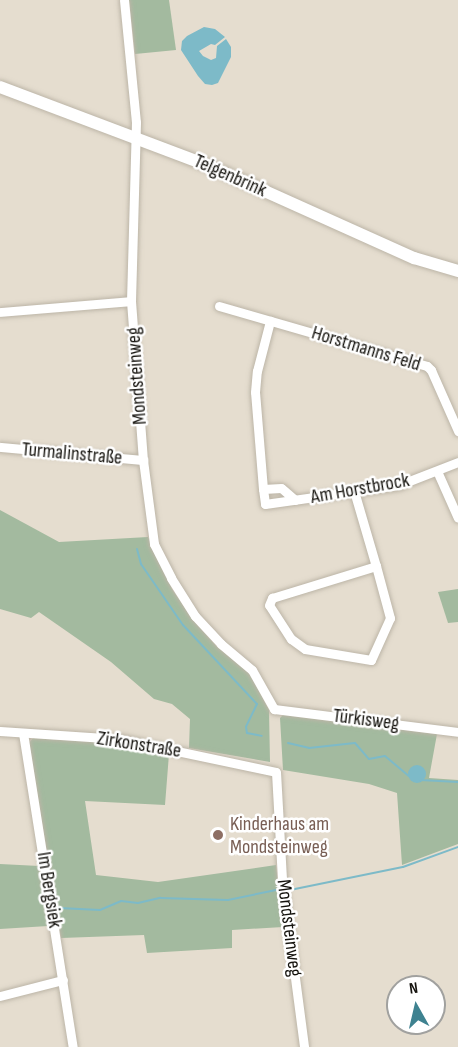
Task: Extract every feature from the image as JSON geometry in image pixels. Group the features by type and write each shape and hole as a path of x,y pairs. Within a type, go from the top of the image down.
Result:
{"street":[{"name":"Mondsteinweg","path":"124,0 136,122 131,302 143,460 152,538 171,578 200,621 220,644 252,670 274,709"},
{"name":"Telgenbrink","path":"0,87 209,166 414,258 458,271"},
{"path":"0,312 131,302"},
{"name":"Horstmanns Feld","path":"219,306 427,366 431,370 458,430"},
{"path":"263,489 255,392 256,371 270,321"},
{"name":"Turmalinstraße","path":"0,447 143,460"},
{"name":"Am Horstbrock","path":"295,500 281,488 263,489 265,504 295,500 399,485 458,462"},
{"path":"437,471 458,518"},
{"path":"354,491 376,566 390,618 371,660 305,649 291,639 269,605 272,598 376,566"},
{"name":"Türkisweg","path":"274,709 458,732"},
{"name":"Zirkonstraße","path":"0,731 120,739 276,772"},
{"name":"Im Bergsiek","path":"23,733 73,1047"},
{"name":"Mondsteinweg","path":"276,772 282,879 304,1047"},
{"path":"0,996 63,980"}],"green space":[{"path":"129,0 169,0 176,50 135,54"},
{"path":"0,510 59,542 148,537 172,589 193,620 218,648 241,662 249,671 269,710 270,762 189,748 190,719 172,704 154,699 111,662 39,612 31,618 0,609"},
{"path":"458,589 458,622 448,623 438,592"},
{"path":"284,714 437,734 429,778 458,780 458,844 402,865 397,793 369,784 283,770 280,718"},
{"path":"33,738 127,744 169,754 165,805 85,801 96,875 158,882 276,865 283,927 232,930 232,948 147,953 144,935 61,938 29,743"},
{"path":"0,864 39,866 48,926 0,929"}],"water":[{"path":"204,27 215,29 225,37 215,45 211,44 199,51 203,56 211,60 216,58 217,46 226,39 231,47 231,57 218,83 212,85 205,84 181,50 182,41 187,36"},
{"path":"417,765 423,768 426,774 423,780 417,783 411,780 408,774 411,768"}],"waterway":[{"path":"137,549 141,564 183,625 257,704 246,727 247,733 262,736"},
{"path":"288,743 309,748 355,743 369,759 385,756 409,776"},
{"path":"420,780 458,782"},
{"path":"290,890 403,867 458,847"},
{"path":"59,908 100,910 121,901 138,903 160,898 228,900 276,890"}],"place":[{"name":"Kinderhaus am Mondsteinweg","path":"218,835"}]}
